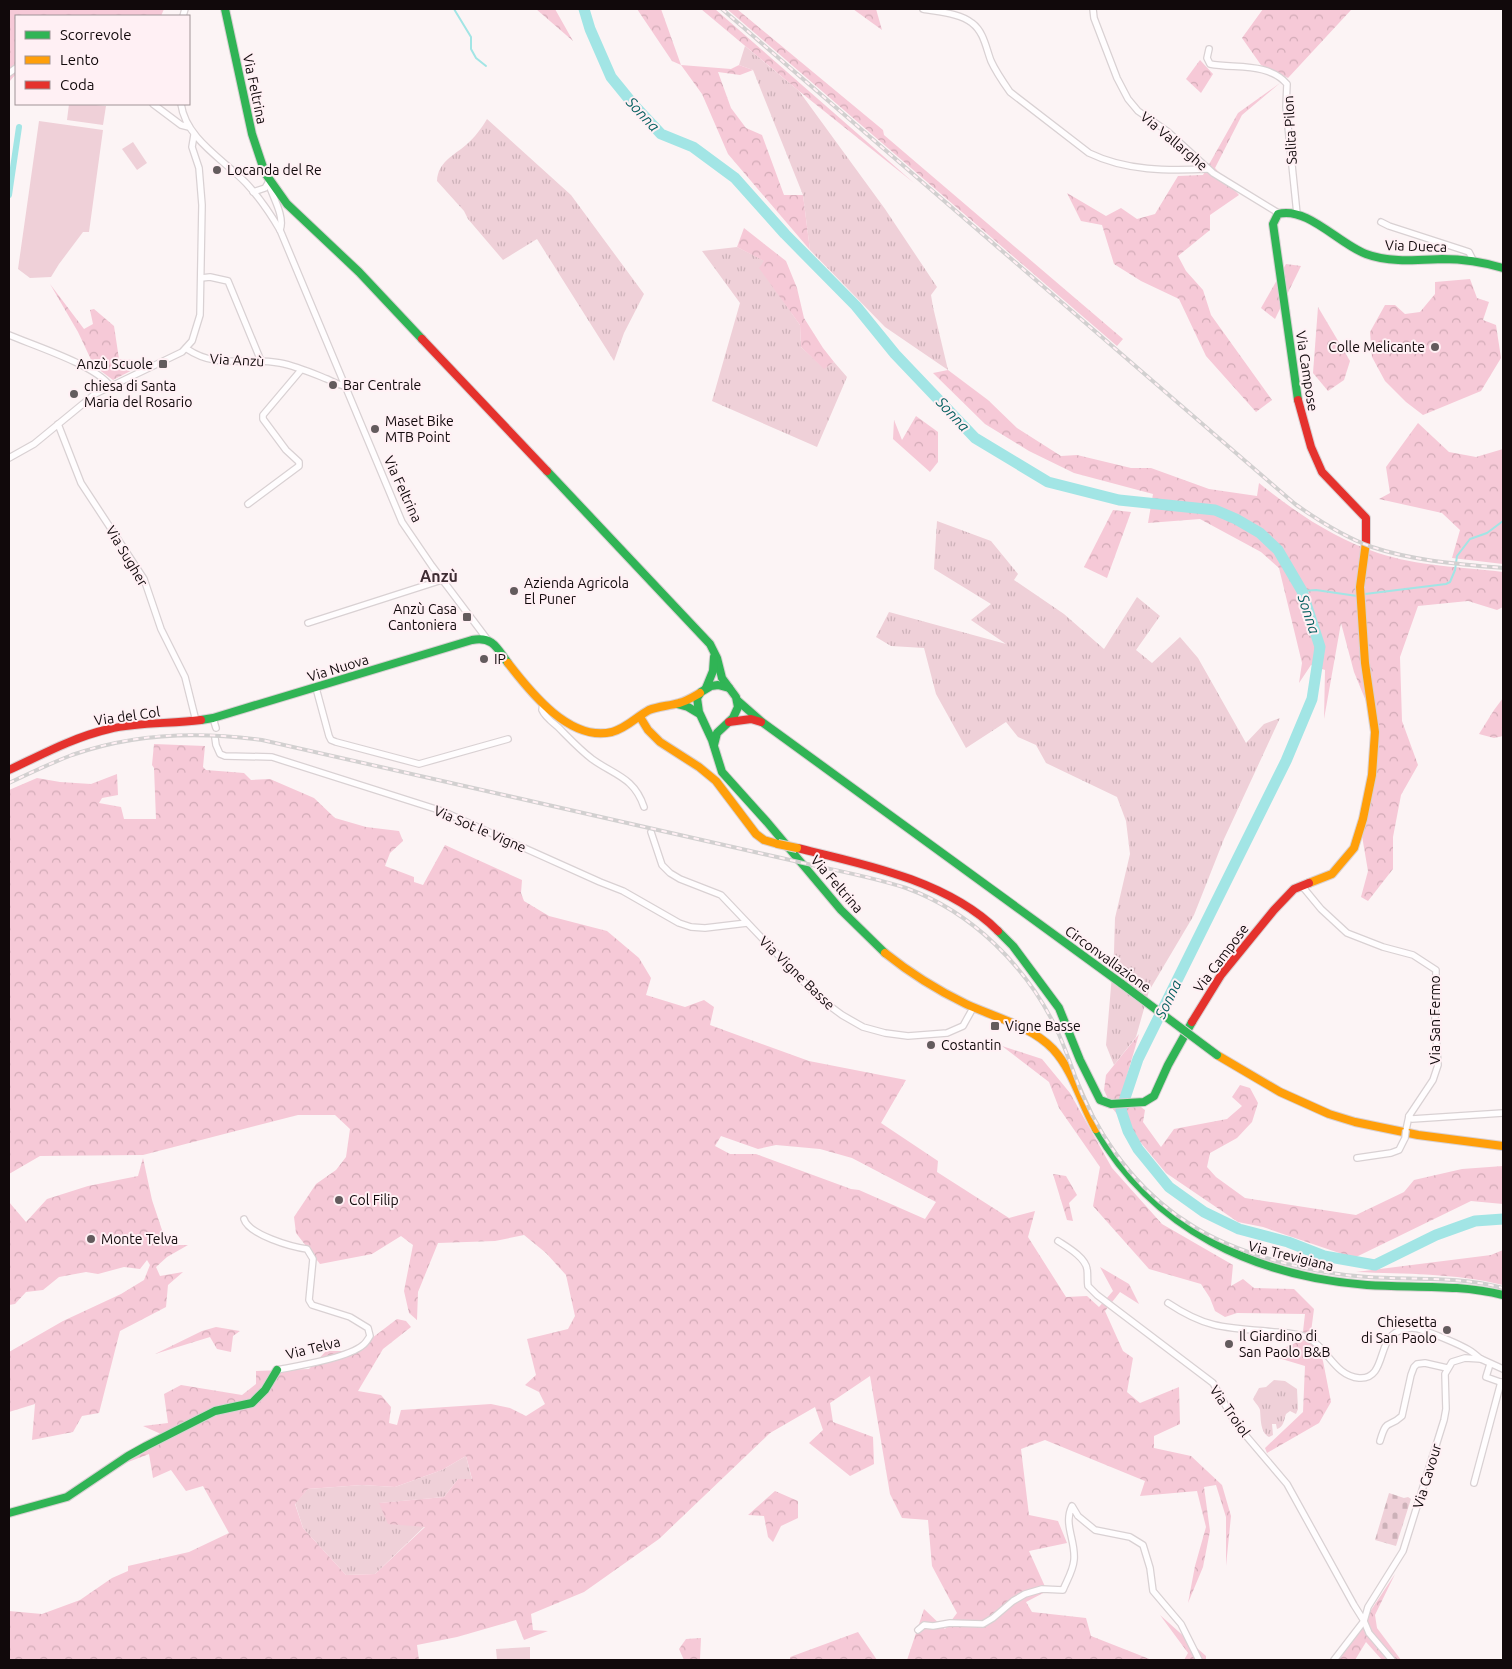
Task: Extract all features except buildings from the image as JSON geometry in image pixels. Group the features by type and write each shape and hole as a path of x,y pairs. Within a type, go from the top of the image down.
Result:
{"main road":[{"name":"Via Feltrina","path":"225,9 252,134 265,173 287,204 359,272 696,628 713,649 718,658 722,678 738,701"},
{"name":"Via Dueca","path":"1280,214 1287,212 1312,220 1355,250 1372,256 1399,260 1473,260 1503,268"},
{"name":"Via Campose","path":"640,717 648,730 660,742 699,767 716,781 756,834 764,840 860,863 919,882 954,899 988,921 1013,946 1060,1008 1080,1060 1100,1100 1111,1104 1144,1102 1154,1096 1168,1065 1196,1014 1221,975 1274,910 1294,889 1332,874 1354,848 1363,819 1372,775 1376,732 1365,663 1360,587 1366,518 1322,472 1311,447 1299,410 1273,224 1274,218 1280,214"},
{"name":"Via Feltrina","path":"487,639 519,678 543,703 573,725 591,732 614,731 628,725 655,708 675,704 718,684 729,688"},
{"name":"Via Nuova","path":"196,721 213,718 316,688 462,642 487,639"},
{"path":"700,716 696,706 713,671 713,649"},
{"path":"714,745 717,733 736,713 738,701"},
{"name":"Circonvallazione","path":"738,701 762,722 1217,1055 1264,1084 1322,1112 1360,1123 1468,1143 1503,1146"},
{"path":"675,704 688,707 712,725 751,719 762,722"},
{"name":"Via Feltrina","path":"700,716 714,745 718,762 727,779 870,940 924,981 973,1008"},
{"name":"Via del Col","path":"9,770 78,738 105,730 196,721"},
{"name":"Via Trevigiana","path":"973,1008 1020,1028 1049,1046 1064,1063 1094,1126 1127,1176 1169,1216 1208,1242 1233,1254 1264,1265 1337,1280 1380,1286 1472,1288 1503,1295"},
{"name":"Via Telva","path":"9,1513 67,1497 128,1456 215,1411 233,1406 252,1404 265,1390 277,1370"}],"street":[{"path":"923,9 961,17 972,22 982,34 992,62 1010,92 1089,153 1104,160 1144,168 1168,171 1208,169"},
{"name":"Via Vallarghe","path":"1094,9 1094,18 1117,78 1128,99 1138,111 1167,131 1208,169 1280,214"},
{"name":"Salita Pilon","path":"1208,49 1210,64 1259,69 1276,74 1287,84 1286,107 1297,214"},
{"path":"154,105 180,125 189,127"},
{"path":"180,105 184,118 194,134 253,192 266,207 280,230"},
{"path":"9,458 34,444 95,394 186,349 192,341 200,315 202,206 200,168 192,147 194,134"},
{"name":"Via Feltrina","path":"265,173 280,215 282,224 280,230 402,522 442,580 487,639"},
{"path":"253,192 265,188 268,183"},
{"path":"1381,222 1469,252 1473,260"},
{"path":"201,278 210,277 228,281 261,361"},
{"path":"9,335 87,368 105,379 110,386"},
{"name":"Via Anzù","path":"186,349 207,360 218,362 246,360 280,363 345,386"},
{"path":"248,504 299,466 300,462 286,450 263,415 301,370"},
{"name":"Via Sugher","path":"58,424 81,483 144,579 161,629 185,677 196,721"},
{"path":"308,623 442,580"},
{"path":"316,688 331,740 353,747 422,764 508,739"},
{"path":"543,703 542,710 547,717 593,760 626,779 636,789 644,807"},
{"path":"213,718 216,728"},
{"name":"Via Sot le Vigne","path":"215,738 220,754 225,756 272,757 442,811 623,891 691,927 705,928 747,923"},
{"name":"Via Vigne Basse","path":"651,832 662,864 670,872 680,879 720,895 819,998 842,1015 863,1027 885,1033 908,1036 947,1033 963,1026 973,1008"},
{"name":"Via San Fermo","path":"1302,886 1321,909 1347,933 1383,947 1413,954 1436,970 1435,1019 1438,1065 1433,1080 1409,1116 1405,1138 1399,1150 1357,1158"},
{"path":"1409,1116 1412,1119 1503,1112"},
{"name":"Via Telva","path":"244,1219 246,1223 261,1234 291,1247 307,1249 312,1259 308,1300 312,1305 350,1317 368,1328 370,1336 362,1346 347,1353 305,1365 277,1370"},
{"name":"Via Troiol","path":"1058,1241 1079,1257 1088,1268 1088,1286 1096,1295 1213,1383 1236,1424 1286,1484 1369,1633 1392,1660"},
{"path":"1168,1303 1190,1317 1208,1324 1226,1328 1305,1336 1312,1340 1339,1369 1360,1378 1366,1378 1377,1370 1390,1338 1403,1330 1414,1328 1471,1351 1481,1359 1503,1369"},
{"path":"1380,1441 1385,1426 1402,1416 1414,1366 1425,1363 1447,1368 1458,1359 1481,1359"},
{"path":"1474,1483 1502,1383 1486,1377 1490,1364"},
{"name":"Via Cavour","path":"1334,1660 1364,1621 1368,1606 1403,1551 1444,1420 1446,1409 1445,1374 1447,1368"},
{"path":"918,1630 924,1625 933,1626 950,1623 983,1624 1025,1594 1042,1589 1063,1590 1073,1570 1074,1558 1067,1521 1072,1506 1078,1516 1095,1530 1130,1537 1143,1545 1150,1568 1153,1591 1181,1624 1199,1660"}],"green space":[{"path":"9,9 164,9 161,15 15,15 15,75 9,82"},
{"path":"536,9 555,9 573,41"},
{"path":"637,9 661,9 681,65 672,61"},
{"path":"701,9 715,9 914,183 799,91"},
{"path":"727,9 737,9 883,130 884,135 1123,339 1117,346"},
{"path":"853,9 876,9 882,30"},
{"path":"1263,9 1357,9 1351,10 1288,78 1261,65 1242,38"},
{"path":"745,46 799,91 885,209 937,287 931,295 948,370 885,327 810,250 803,195 753,70 739,65"},
{"path":"1200,60 1213,74 1201,93 1186,79"},
{"path":"681,65 731,69 739,65 753,70 740,75 718,72 731,108 746,128 762,135 784,195 803,195 810,250 728,154 702,94"},
{"path":"1280,83 1242,115 1215,168 1239,195 1210,215 1210,230 1178,256 1186,271 1203,290 1211,315 1272,400 1256,412 1206,356 1179,299 1141,281 1114,264 1102,225 1081,221 1067,193 1106,216 1121,208 1137,219 1155,214 1178,176 1203,175 1238,113"},
{"path":"69,105 106,106 103,125 67,120"},
{"path":"487,119 571,195 644,294 624,333 614,361 537,239 503,260 437,181 443,164 472,139"},
{"path":"39,121 103,130 89,232 83,232 51,277 30,278 18,269"},
{"path":"133,142 147,163 137,170 122,149"},
{"path":"744,228 786,261 797,288 804,318 834,362 824,369 801,347 800,325 759,268 764,261 737,247"},
{"path":"737,247 765,261 760,268 800,325 801,347 824,368 834,362 847,377 817,447 712,401 740,303 702,251"},
{"path":"1286,264 1301,266 1275,319 1261,308"},
{"path":"1470,279 1477,298 1489,302 1483,320 1496,325 1501,358 1481,391 1423,415 1406,402 1385,381 1372,357 1370,332 1385,305 1395,305 1405,314 1420,312 1435,294 1435,282"},
{"path":"50,284 84,329 93,324 90,310 94,309 114,326 119,359 150,361 113,380 94,366 78,332"},
{"path":"1318,307 1350,361 1344,380 1328,391 1313,373"},
{"path":"948,370 988,400 1017,428 1061,456 1077,455 1131,468 1151,468 1209,489 1257,496 1259,483 1315,523 1361,547 1408,561 1503,572 1503,607 1497,610 1468,601 1418,606 1400,657 1402,721 1418,765 1401,795 1393,837 1393,869 1368,901 1361,897 1368,871 1362,836 1379,733 1354,672 1341,623 1324,719 1325,670 1311,665 1299,683 1302,663 1279,568 1261,552 1200,519 1148,523 1153,494 1074,473 1029,451 985,424 933,373"},
{"path":"916,416 938,432 938,462 930,472 893,439 894,420 902,440"},
{"path":"1418,423 1449,452 1476,457 1503,449 1503,564 1452,558 1460,530 1442,513 1379,499 1390,493 1386,467"},
{"path":"1113,510 1131,512 1107,578 1084,567"},
{"path":"937,521 991,541 1018,574 1014,580 1064,614 1104,649 1137,597 1160,616 1136,650 1152,663 1180,637 1198,658 1246,743 1264,724 1280,718 1224,839 1194,915 1149,991 1136,1037 1114,1065 1106,1045 1115,918 1130,854 1126,821 1117,797 1046,763 1036,745 1018,737 1006,722 966,748 936,694 924,648 891,646 876,637 889,612 1006,644 971,620 991,604 934,569"},
{"path":"1503,698 1503,736 1494,738 1479,734 1494,710"},
{"path":"154,744 205,746 203,767 206,770 244,773 251,780 270,779 314,798 335,818 366,827 399,831 403,841 390,853 385,866 414,877 414,882 423,885 445,845 522,880 521,893 524,901 549,916 607,931 639,958 651,978 646,995 685,1007 704,1000 714,1007 710,1025 809,1061 906,1080 881,1123 938,1161 937,1172 1009,1218 1035,1211 1028,1237 1066,1297 1087,1296 1099,1307 1113,1291 1100,1267 1129,1284 1139,1304 1120,1292 1105,1311 1123,1351 1133,1358 1127,1392 1140,1403 1179,1387 1180,1424 1154,1436 1154,1448 1191,1456 1222,1485 1231,1516 1226,1566 1226,1517 1216,1485 1204,1487 1210,1531 1203,1567 1188,1603 1195,1566 1206,1527 1197,1491 1140,1496 1145,1481 1045,1440 1021,1449 1029,1515 1058,1521 1067,1543 1029,1551 1047,1591 1026,1602 1032,1612 1086,1618 1091,1636 1152,1660 907,1660 924,1609 945,1629 957,1613 932,1566 928,1520 902,1518 890,1494 870,1376 830,1403 833,1422 873,1437 874,1464 850,1476 809,1443 823,1430 815,1407 770,1433 659,1539 584,1592 531,1614 533,1630 548,1631 524,1640 516,1620 457,1637 417,1645 419,1660 9,1660 9,1611 42,1614 80,1600 112,1578 128,1571 128,1566 189,1552 229,1533 203,1486 186,1491 171,1470 153,1478 149,1454 123,1464 170,1438 143,1426 168,1423 164,1394 181,1385 242,1395 256,1384 256,1371 309,1369 326,1351 342,1351 351,1354 397,1319 406,1321 411,1327 383,1349 358,1391 381,1395 391,1407 389,1423 397,1425 401,1410 491,1404 510,1408 526,1416 545,1404 539,1392 525,1385 536,1375 527,1339 568,1329 575,1316 566,1275 546,1253 524,1235 495,1241 438,1243 418,1292 417,1320 409,1313 404,1291 413,1245 401,1236 372,1254 320,1264 296,1233 294,1217 316,1184 336,1170 346,1157 350,1129 335,1115 298,1115 143,1155 40,1156 9,1174 9,790 37,778 91,784 117,774 118,795 102,798 99,803 121,807 124,819 156,819 154,768 152,765","holes":["721,1136 758,1149 776,1145 820,1149 852,1158 936,1202 925,1219 859,1190 851,1189 756,1154 730,1154 715,1146","466,1456 472,1479 458,1479 444,1497 379,1503 388,1524 425,1527 375,1574 346,1575 303,1528 295,1504 308,1489 362,1485 395,1487 442,1470"]},
{"path":"1139,1034 1122,1093 1145,1110 1143,1122 1161,1147 1174,1129 1227,1119 1242,1106 1232,1097 1240,1085 1250,1088 1258,1103 1252,1122 1237,1138 1210,1153 1207,1167 1216,1177 1245,1198 1356,1215 1404,1192 1414,1180 1462,1169 1503,1166 1503,1204 1471,1201 1354,1258 1263,1227 1238,1222 1166,1173 1112,1108 1104,1090 1106,1075"},
{"path":"1002,1046 1042,1059 1070,1093 1112,1168 1162,1224 1233,1265 1231,1286 1243,1279 1254,1288 1294,1289 1314,1309 1311,1332 1323,1361 1331,1402 1319,1423 1267,1453 1265,1448 1303,1412 1305,1366 1275,1357 1275,1352 1302,1340 1305,1314 1237,1313 1225,1317 1215,1311 1210,1298 1201,1284 1149,1269 1093,1206 1100,1167 1059,1108 1049,1082"},
{"path":"143,1158 152,1200 167,1245 188,1245 167,1257 156,1267 160,1276 183,1272 168,1285 166,1307 120,1331 99,1413 82,1416 73,1432 32,1440 35,1404 9,1412 9,1352 63,1321 121,1294 144,1280 150,1265 147,1260 140,1269 124,1267 98,1274 86,1272 59,1277 43,1290 26,1292 15,1304 9,1305 9,1202 26,1222 47,1199 88,1186 138,1176"},
{"path":"1053,1174 1066,1176 1077,1195 1069,1203 1073,1221 1067,1220"},
{"path":"1503,1250 1503,1285 1448,1276 1356,1272 1491,1255"},
{"path":"216,1327 240,1331 233,1336 231,1352 217,1349 210,1337 155,1354 202,1331"},
{"path":"1274,1380 1285,1381 1297,1389 1298,1409 1296,1414 1290,1411 1286,1414 1279,1428 1277,1429 1276,1424 1272,1424 1273,1435 1269,1437 1262,1429 1260,1410 1253,1399 1259,1388 1266,1387"},
{"path":"466,1456 472,1480 458,1479 444,1497 380,1503 425,1526 375,1574 346,1575 303,1528 295,1503 308,1489 362,1485 395,1487 442,1470"},
{"path":"775,1491 798,1501 798,1518 781,1526 773,1542 768,1537 764,1516 748,1515"},
{"path":"1389,1493 1411,1499 1396,1546 1375,1540"},
{"path":"1395,1574 1375,1615 1377,1628 1401,1660 1382,1660 1366,1642 1355,1660 1338,1660"},
{"path":"1160,1615 1206,1656 1206,1660 1184,1660 1188,1653"},
{"path":"858,1632 877,1660 790,1660 790,1657"},
{"path":"701,1638 700,1659 684,1660 679,1649 686,1639"},
{"path":"530,1647 530,1660 497,1660 496,1649"}],"waterway":[{"path":"454,9 471,37 471,49 476,58 486,66"},
{"name":"Sonna","path":"584,9 590,29 611,77 633,104 661,134 693,147 735,178 785,234 856,306 895,354 975,438 1048,482 1119,500 1215,510 1236,519 1260,533 1278,550 1302,591 1320,647 1312,699 1286,761 1138,1059 1121,1110 1128,1131 1138,1149 1169,1187 1204,1212 1239,1229 1288,1242 1324,1256 1375,1265 1436,1235 1475,1221 1503,1219"},
{"path":"9,195 19,127"},
{"path":"1365,594 1450,582 1455,570 1457,556 1470,539 1487,533 1503,521"},
{"path":"1302,591 1316,590 1357,596"}],"railway":[{"path":"722,9 1295,504 1332,528 1372,547 1388,552 1420,559 1503,568"},
{"path":"9,783 72,755 119,742 166,736 214,735 238,737 262,740 859,875 906,888 930,898 975,926 1013,963 1044,1005 1063,1044 1082,1094 1102,1133 1127,1169 1175,1214 1193,1226 1232,1246 1301,1267 1347,1275 1453,1280 1503,1288"}],"traffic: fast":[{"path":"225,9 252,134 265,173 287,204 359,272 422,339"},
{"path":"1298,400 1273,224 1278,214 1300,215 1323,227 1356,249 1375,257 1404,260 1458,260 1503,268"},
{"path":"547,471 710,644 717,658 722,678 736,697 738,707 733,718 717,733 714,745"},
{"path":"201,720 472,640 485,640 494,644 508,663"},
{"path":"706,688 713,671 714,657"},
{"path":"729,688 718,685 711,686 701,692 697,698 699,712 712,740 722,772 841,910 885,953"},
{"path":"738,701 762,722 1122,984"},
{"path":"677,704 688,707 698,713"},
{"path":"998,931 1013,946 1059,1008 1080,1060 1100,1100 1111,1104 1144,1102 1154,1096 1168,1065 1192,1022"},
{"path":"1122,984 1217,1055"},
{"path":"1096,1129 1120,1164 1147,1195 1178,1220 1211,1242 1247,1258 1285,1271 1325,1280 1367,1285 1469,1289 1503,1295"},
{"path":"9,1513 67,1497 146,1446 215,1411 252,1403 265,1390 277,1370"}],"traffic: slow":[{"path":"1309,883 1332,874 1354,848 1363,819 1372,775 1375,732 1365,663 1360,587 1366,542"},
{"path":"508,663 528,688 553,712 581,730 596,733 612,732 627,725 649,710 682,702 700,693"},
{"path":"640,717 648,730 660,742 699,767 716,781 756,834 764,840 778,844"},
{"path":"778,844 797,848"},
{"path":"885,953 945,993 1023,1028 1044,1041 1060,1058 1072,1078 1096,1129"},
{"path":"1217,1055 1280,1092 1329,1114 1355,1122 1418,1135 1503,1146"}],"traffic: jam":[{"path":"422,339 547,471"},
{"path":"1298,400 1311,447 1322,472 1366,518 1366,542"},
{"path":"729,722 751,719 761,722"},
{"path":"9,770 96,732 132,725 201,720"},
{"path":"797,848 877,868 930,887 955,899 978,914 998,931"},
{"path":"1192,1022 1221,975 1274,910 1294,889 1309,883"}],"place":[{"name":"Locanda del Re","path":"217,170"},
{"name":"Colle Melicante","path":"1435,347"},
{"name":"Anzù Scuole","path":"163,364"},
{"name":"Bar Centrale","path":"333,385"},
{"name":"chiesa di Santa Maria del Rosario","path":"74,394"},
{"name":"Maset Bike MTB Point","path":"375,429"},
{"name":"Azienda Agricola El Puner","path":"514,591"},
{"name":"Anzù Casa Cantoniera","path":"467,617"},
{"name":"IP","path":"484,659"},
{"name":"Vigne Basse","path":"995,1026"},
{"name":"Costantin","path":"931,1045"},
{"name":"Col Filip","path":"339,1200"},
{"name":"Monte Telva","path":"91,1239"},
{"name":"Chiesetta di San Paolo","path":"1447,1330"},
{"name":"Il Giardino di San Paolo B&B","path":"1229,1344"}],"district":[{"name":"Anzù","path":"439,576"}]}
